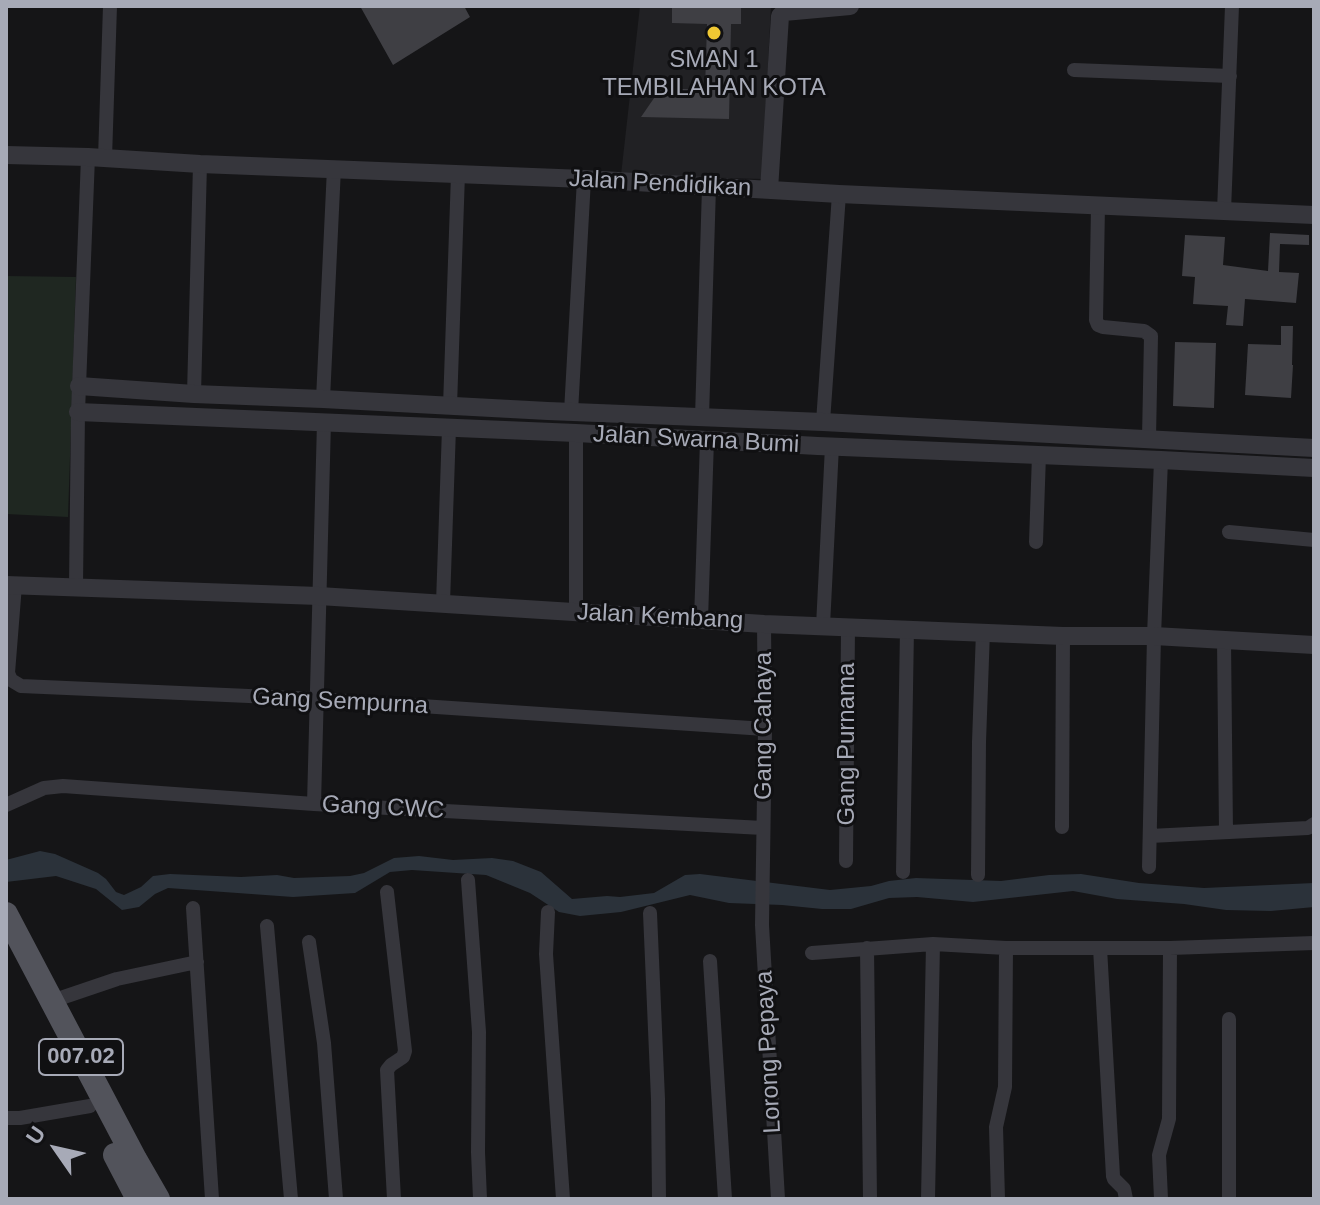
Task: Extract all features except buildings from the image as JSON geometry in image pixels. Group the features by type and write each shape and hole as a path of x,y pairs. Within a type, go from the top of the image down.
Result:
{"main road":[{"name":"007.02","path":"6,914 140,1199"},
{"name":"007.02","path":"6,944 54,1016"},
{"name":"007.02","path":"67,1046 90,1106 140,1199"}],"street":[{"path":"76,586 79,386 110,6"},
{"path":"769,190 780,16 784,9 850,6"},
{"path":"1224,211 1232,6"},
{"path":"1074,70 1230,76"},
{"name":"Jalan Pendidikan","path":"6,155 584,179 839,194 1314,215"},
{"path":"194,394 200,164"},
{"path":"323,399 334,168"},
{"path":"450,406 458,174"},
{"path":"571,412 584,179"},
{"path":"702,417 709,187"},
{"path":"823,422 839,194"},
{"path":"1098,206 1096,320 1103,327 1144,331 1151,336 1149,438"},
{"name":"Jalan Swarna Bumi","path":"79,386 1314,448"},
{"path":"260,420 261,396"},
{"path":"547,432 548,411"},
{"name":"Jalan Swarna Bumi","path":"78,412 1314,468"},
{"path":"314,804 324,422"},
{"path":"797,422 797,445"},
{"path":"443,603 449,428"},
{"path":"576,433 576,613"},
{"path":"701,620 707,440"},
{"path":"823,626 832,446"},
{"path":"1036,542 1039,455"},
{"path":"1149,867 1161,460"},
{"path":"1229,532 1314,540"},
{"name":"Jalan Kembang","path":"10,585 319,596 764,624 1063,636 1154,636 1314,645"},
{"name":"Gang Sempurna","path":"10,585 8,673 11,680 21,686 317,699 765,729"},
{"name":"Gang Cahaya","path":"762,881 764,624"},
{"name":"Gang Purnama","path":"846,861 848,627"},
{"path":"903,872 907,629"},
{"path":"978,875 983,631"},
{"path":"1062,827 1063,636"},
{"path":"1224,640 1226,832"},
{"name":"Gang CWC","path":"6,805 53,786 314,804 763,828"},
{"path":"1150,836 1308,828 1314,824"},
{"path":"468,880 479,1032 480,1199"},
{"name":"Lorong Pepaya","path":"762,881 778,1199"},
{"path":"387,892 405,1051 403,1057 387,1070 394,1199"},
{"path":"193,908 212,1199"},
{"path":"548,912 546,954 563,1199"},
{"path":"650,913 659,1199"},
{"path":"267,926 291,1199"},
{"path":"309,942 324,1043 336,1199"},
{"path":"812,953 933,944 1006,948 1170,948 1314,943"},
{"path":"928,1199 933,944"},
{"path":"867,948 870,1199"},
{"path":"998,1199 996,1127 1005,1087 1006,948"},
{"path":"1100,948 1113,1176 1124,1189 1126,1199"},
{"path":"1161,1199 1159,1155 1169,1119 1170,948"},
{"path":"710,961 725,1199"},
{"path":"54,1016 117,979 197,962"},
{"path":"1229,1019 1229,1199"},
{"path":"6,1118 90,1106"}],"shaded area":[{"path":"640,6 771,6 762,179 621,175"},
{"path":"6,276 76,277 68,517 6,514"},
{"path":"40,851 55,854 98,873 116,892 124,895 141,887 153,876 350,876 364,873 394,858 419,856 513,861 541,872 572,899 654,893 685,875 700,874 830,890 916,878 1001,881 1081,874 1204,888 1314,883 1314,907 1271,911 1226,910 1117,899 1073,891 973,902 889,898 851,909 822,909 729,903 690,895 621,912 580,916 559,912 530,893 486,875 412,870 390,872 355,893 293,897 168,888 139,907 122,910 96,889 56,876 6,882 6,860"}],"place":[{"name":"SMAN 1 TEMBILAHAN KOTA","path":"714,33"}]}
